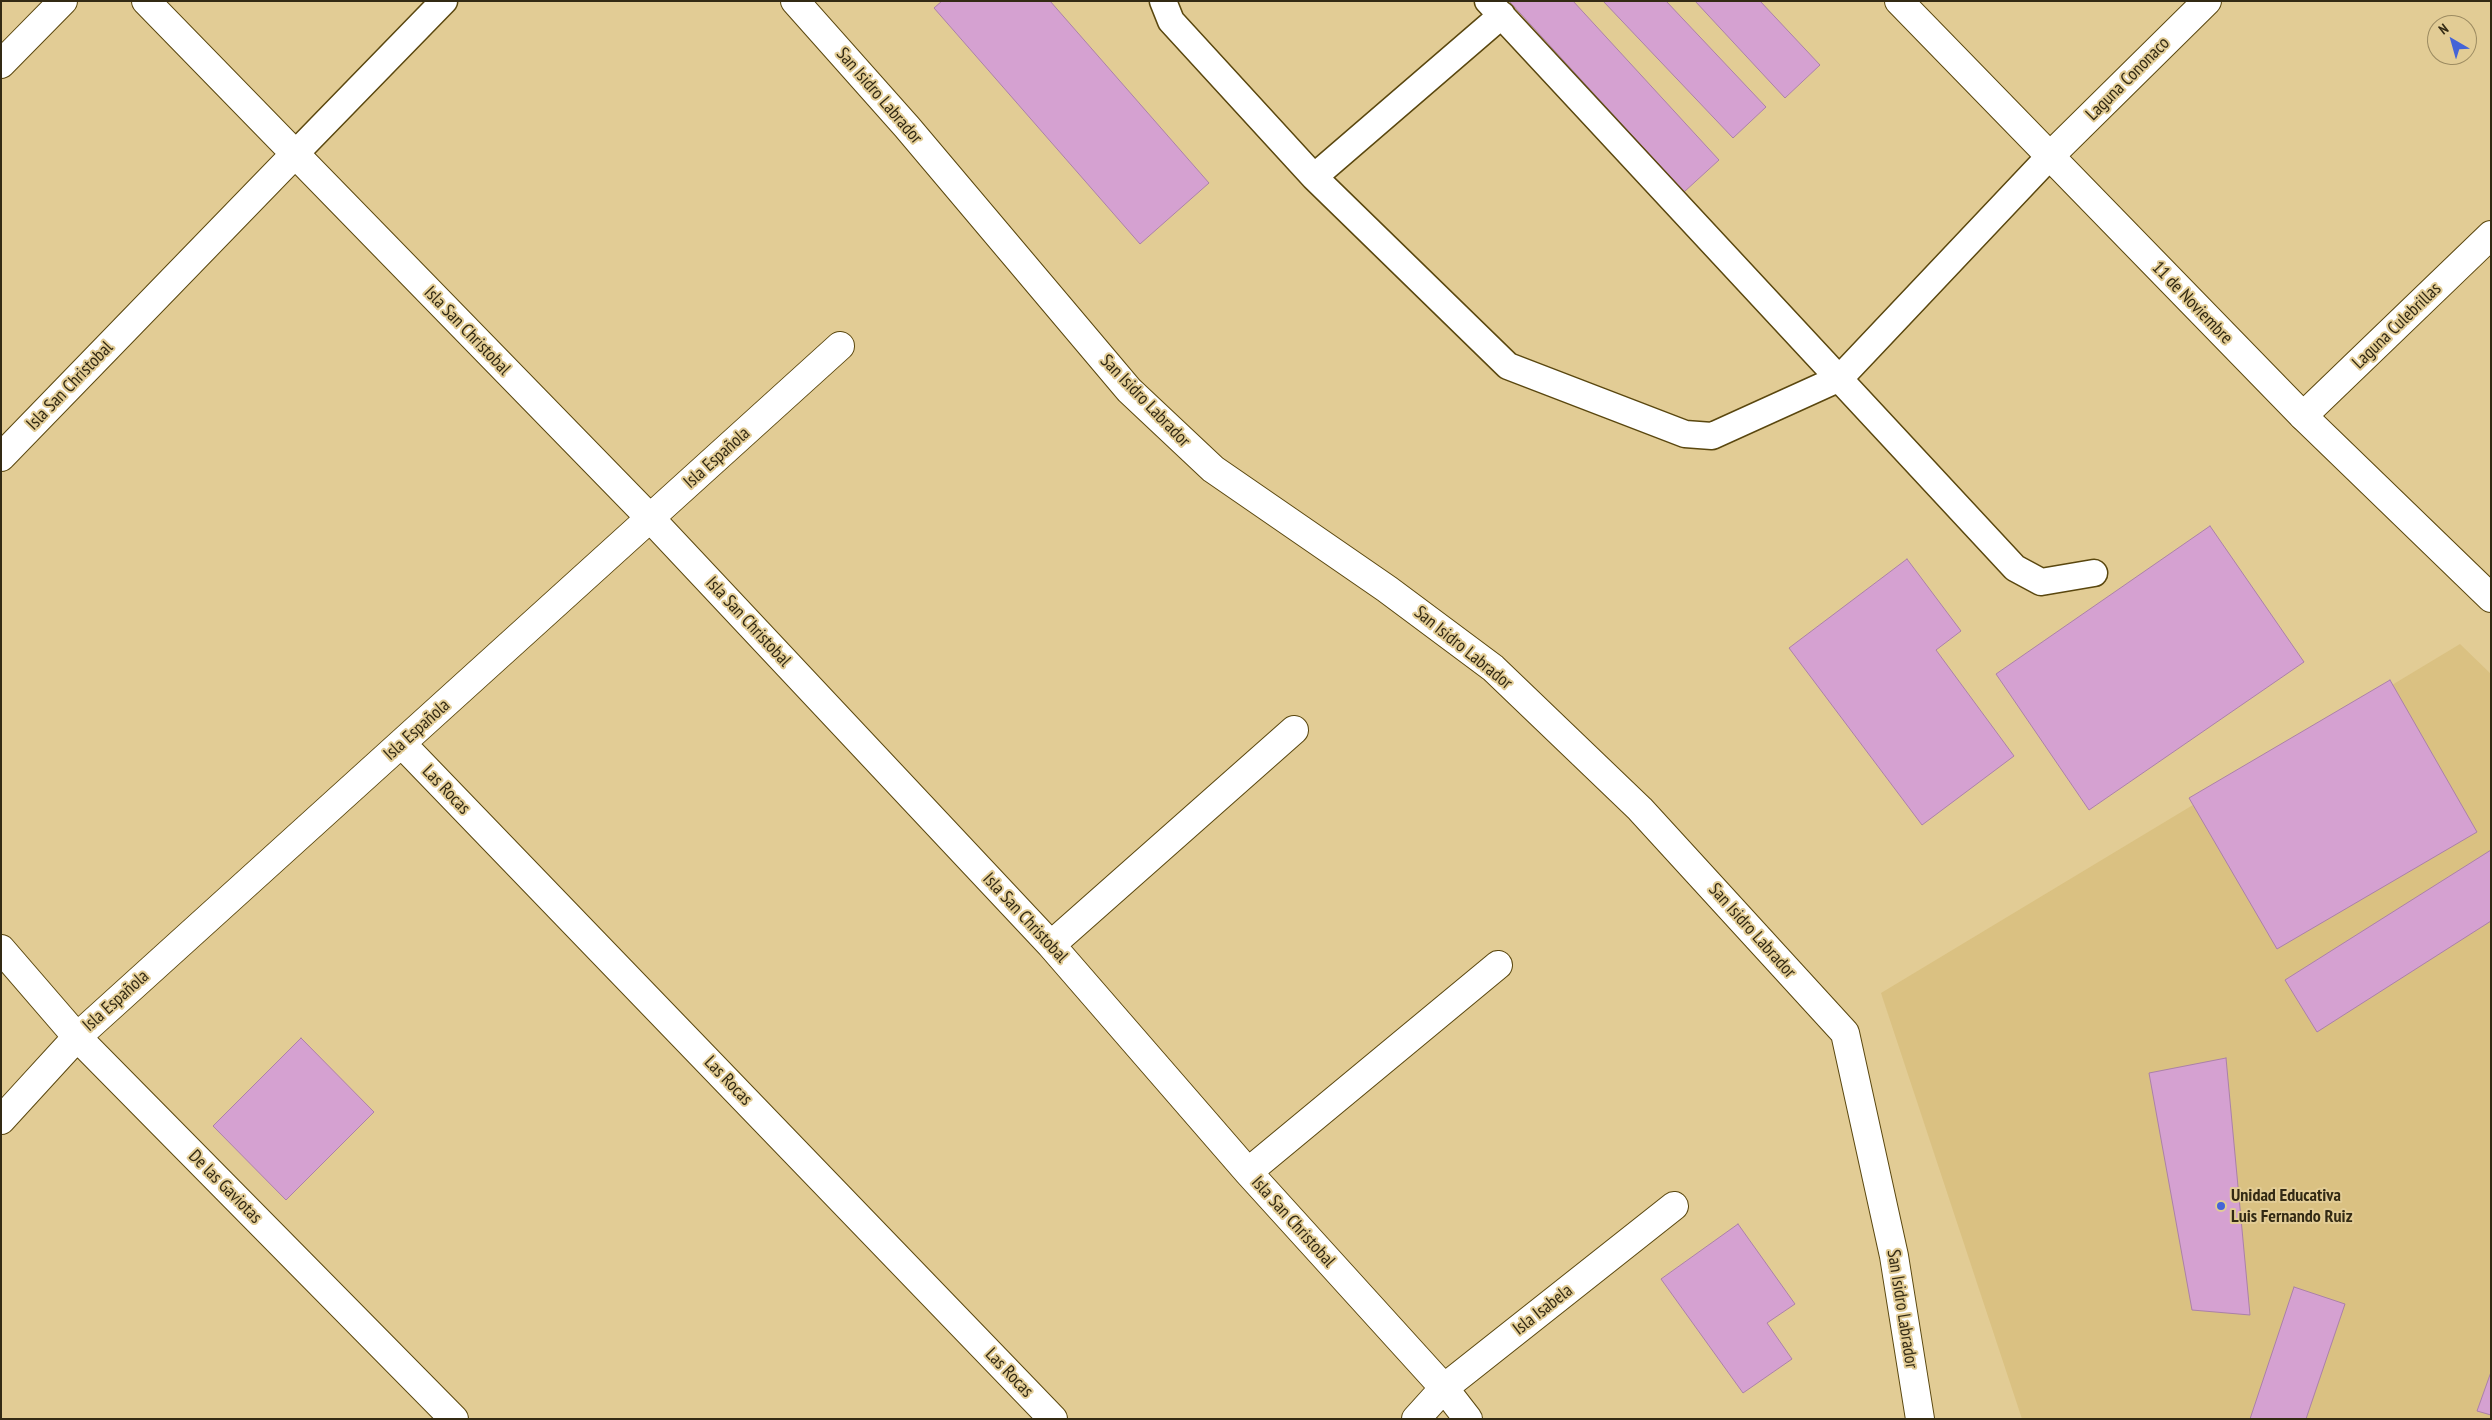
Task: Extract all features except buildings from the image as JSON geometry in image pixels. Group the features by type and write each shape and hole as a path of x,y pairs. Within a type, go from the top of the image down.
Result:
{"street":[{"path":"1,64 63,1"},
{"path":"146,1 295,154"},
{"name":"San Isidro Labrador","path":"795,1 907,127 1129,390 1213,469 1388,589 1493,668 1640,809 1846,1033 1894,1256 1920,1419"},
{"name":"11 de Noviembre","path":"1899,1 2303,416 2491,598"},
{"name":"Laguna Cononaco","path":"2049,157 2207,1"},
{"name":"Isla San Christobal","path":"1,457 295,154 651,519 1051,945 1248,1172 1444,1388 1468,1419"},
{"name":"Laguna Culebrillas","path":"2303,416 2491,235"},
{"name":"Isla Española","path":"1,1120 77,1037 840,346"},
{"path":"1051,945 1294,730"},
{"name":"Las Rocas","path":"402,744 1053,1419"},
{"name":"De las Gaviotas","path":"1,949 77,1037 454,1419"},
{"path":"1248,1172 1498,965"},
{"name":"Isla Isabela","path":"1416,1419 1444,1388 1674,1206"}],"lane":[{"path":"295,154 444,1"},
{"path":"1163,1 1171,21 1314,176 1508,366 1685,434 1712,436 1840,378 2049,157"},
{"path":"1314,176 1495,8 2015,568 2041,582 2094,573"}],"shaded area":[{"name":"Unidad Educativa Luis Fernando Ruiz","path":"2460,644 2491,674 2491,1419 2022,1419 1881,993"}],"place":[{"name":"Unidad Educativa Luis Fernando Ruiz","path":"2221,1206"}]}
